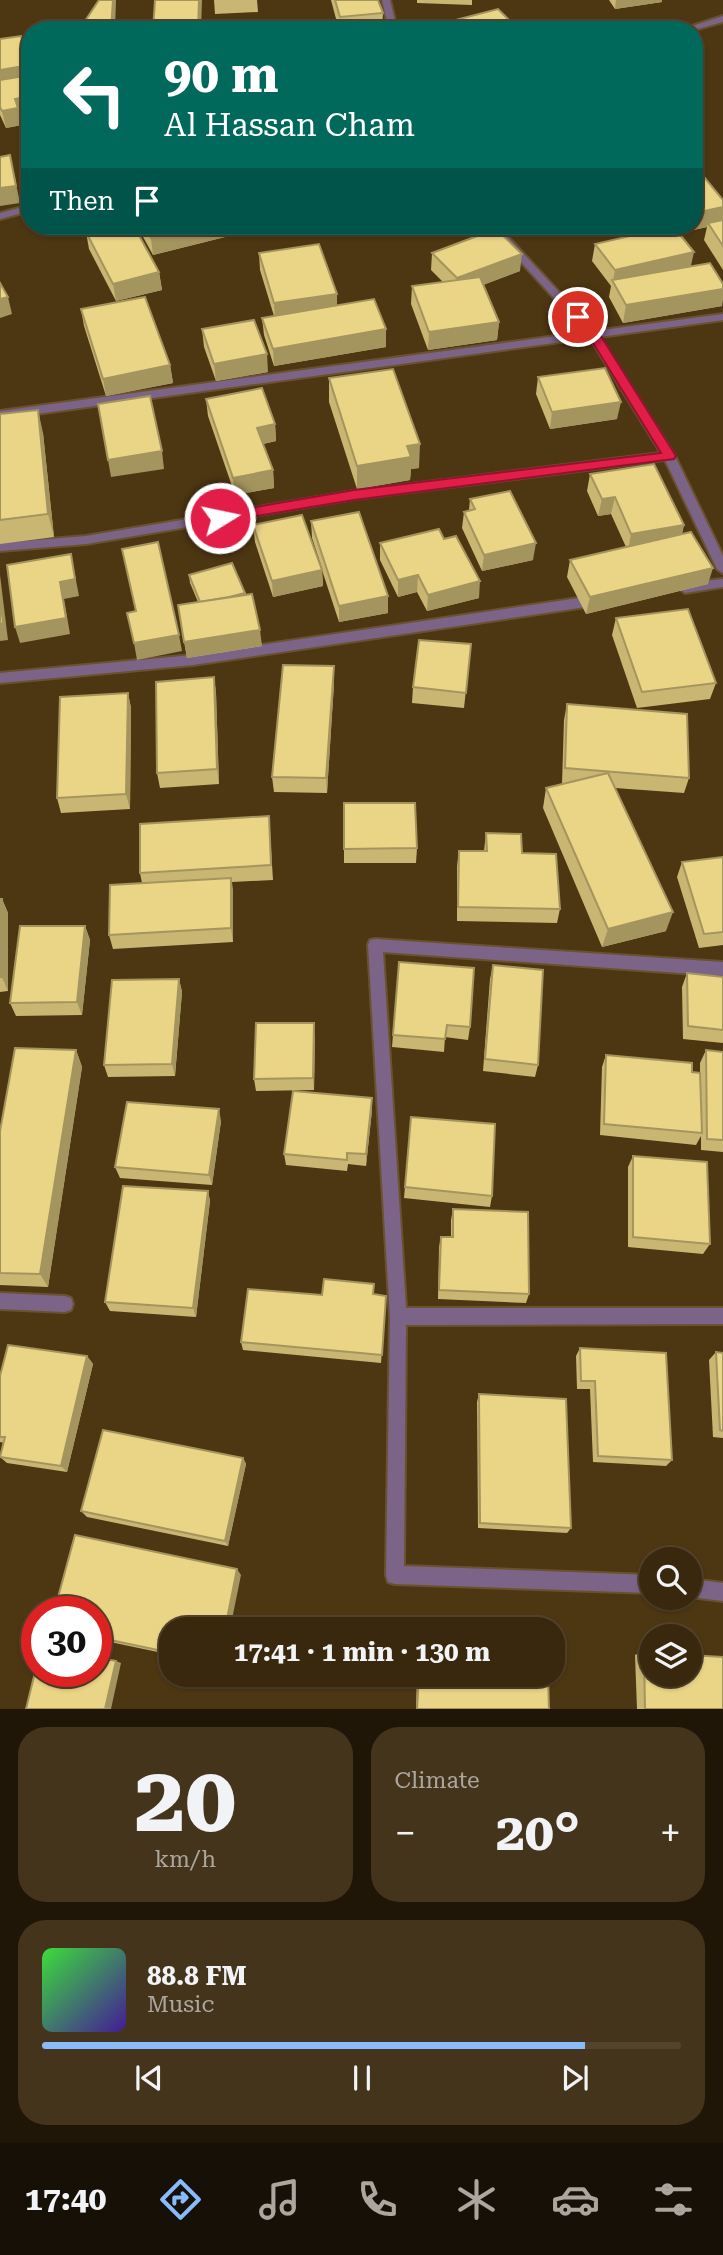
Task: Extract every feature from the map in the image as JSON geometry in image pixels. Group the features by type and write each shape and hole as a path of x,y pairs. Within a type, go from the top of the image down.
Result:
{"street":[{"path":"386,0 392,21"},
{"path":"703,25 723,19"},
{"path":"0,216 21,210"},
{"path":"501,235 594,335 669,456 723,569"},
{"path":"0,415 723,317"},
{"path":"0,547 86,540 354,495 669,456"},
{"path":"670,590 723,583"},
{"path":"0,678 193,660 618,598"},
{"path":"639,1584 395,1575 398,1317 375,945 723,969"},
{"path":"0,1301 65,1304"},
{"path":"398,1317 723,1316"},
{"path":"702,1589 723,1592"}],"building":[{"path":"99,0 113,0 112,21 85,21"},
{"path":"155,0 199,0 198,21 154,21"},
{"path":"335,0 378,0 383,13 340,17"},
{"path":"498,9 510,21 451,21"},
{"path":"21,36 21,66 0,70 0,39"},
{"path":"21,76 21,98 15,99 18,108 2,111 0,80"},
{"path":"10,155 16,186 0,188 0,157"},
{"path":"703,176 723,200 723,207 703,211"},
{"path":"723,220 723,246 708,223"},
{"path":"88,235 139,235 159,272 113,284"},
{"path":"480,235 502,235 522,254 457,278 432,253"},
{"path":"634,235 680,235 694,252 615,270 595,244"},
{"path":"319,244 337,294 274,303 259,253"},
{"path":"710,263 723,284 723,289 626,305 612,280"},
{"path":"480,277 499,322 429,332 412,286"},
{"path":"0,283 8,297 0,299"},
{"path":"145,297 170,365 103,379 81,309"},
{"path":"374,299 386,329 273,349 262,318"},
{"path":"254,320 267,354 214,364 202,329"},
{"path":"605,368 621,402 552,412 538,377"},
{"path":"393,369 420,444 407,446 411,457 357,466 329,378"},
{"path":"262,388 275,424 257,428 273,470 233,478 206,399"},
{"path":"150,396 162,451 108,460 98,404"},
{"path":"38,410 48,514 0,520 0,414"},
{"path":"654,464 684,525 631,534 615,497 602,499 590,474"},
{"path":"510,491 536,543 484,555 464,512 475,509 470,499"},
{"path":"359,512 388,596 339,606 311,521"},
{"path":"302,515 322,570 272,581 253,525"},
{"path":"439,529 444,539 456,536 480,581 428,595 418,575 398,580 380,543"},
{"path":"691,532 713,568 590,597 570,560"},
{"path":"158,542 179,635 134,643 127,613 136,611 122,549"},
{"path":"71,554 75,579 60,582 66,618 15,627 7,565"},
{"path":"232,563 245,593 200,602 189,575"},
{"path":"252,594 260,630 184,642 178,605"},
{"path":"0,597 3,623 0,624"},
{"path":"688,609 716,683 642,692 616,618"},
{"path":"419,640 471,644 466,693 413,687"},
{"path":"283,665 334,666 326,778 272,777"},
{"path":"214,677 217,769 157,773 156,682"},
{"path":"128,693 126,794 57,798 60,697"},
{"path":"567,704 687,714 689,778 565,768"},
{"path":"608,773 673,912 608,929 546,788"},
{"path":"344,803 415,803 417,848 344,849"},
{"path":"269,816 271,865 140,873 140,824"},
{"path":"486,833 521,834 522,853 556,854 560,909 458,907 459,851 487,851"},
{"path":"723,857 723,932 704,934 682,862"},
{"path":"231,878 231,928 109,935 110,885"},
{"path":"2,899 2,977 0,977"},
{"path":"20,926 85,926 77,1002 10,1003"},
{"path":"399,962 474,968 470,1027 447,1025 445,1039 393,1035"},
{"path":"493,965 543,970 538,1065 485,1059"},
{"path":"687,973 723,977 723,1030 688,1026"},
{"path":"179,979 172,1064 104,1065 112,980"},
{"path":"256,1023 314,1023 313,1078 254,1079"},
{"path":"15,1048 76,1050 40,1274 0,1273 0,1131"},
{"path":"706,1050 723,1052 723,1140 707,1139"},
{"path":"606,1055 692,1063 692,1072 700,1073 702,1133 604,1124"},
{"path":"293,1091 372,1098 366,1154 347,1153 347,1160 284,1154"},
{"path":"127,1102 219,1109 209,1175 115,1167"},
{"path":"411,1117 495,1124 492,1196 405,1187"},
{"path":"633,1156 707,1162 710,1244 633,1237"},
{"path":"123,1186 208,1191 193,1308 105,1302"},
{"path":"453,1209 528,1212 529,1294 439,1290 441,1237 453,1237"},
{"path":"324,1279 374,1284 373,1294 386,1296 382,1355 241,1342 248,1289 322,1295"},
{"path":"8,1345 87,1356 61,1466 0,1457 5,1437 0,1437 0,1376"},
{"path":"580,1348 666,1353 672,1460 598,1456 595,1381 581,1381"},
{"path":"716,1352 723,1353 723,1431 720,1430"},
{"path":"479,1394 566,1399 571,1528 480,1523"},
{"path":"103,1430 243,1458 225,1541 81,1511"},
{"path":"75,1535 237,1569 227,1617 159,1617 159,1650 112,1640 112,1596 58,1596"},
{"path":"702,1656 723,1657 723,1709 645,1709 645,1687 702,1687"},
{"path":"112,1660 116,1661 112,1678"},
{"path":"31,1687 110,1687 105,1709 26,1709"},
{"path":"418,1687 548,1687 549,1709 417,1709"}],"route":[{"path":"220,518 354,495 669,456 594,335 578,317"}]}
